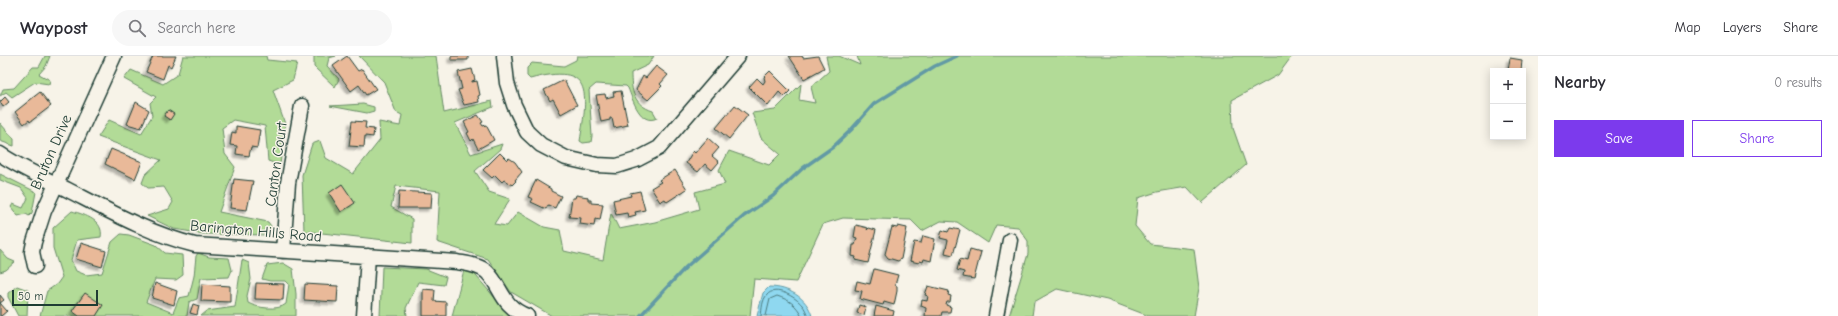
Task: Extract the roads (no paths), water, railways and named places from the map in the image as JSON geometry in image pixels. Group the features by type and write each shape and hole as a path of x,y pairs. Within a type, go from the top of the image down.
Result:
{"street":[{"name":"Bruton Drive","path":"36,266 32,252 34,242 55,184 114,56"},
{"path":"504,56 507,83 514,105 527,132 541,145 566,158 597,165 618,166 636,160 659,148 738,56"},
{"name":"Canton Court","path":"283,251 288,183 302,106"},
{"name":"Barington Hills Road","path":"0,154 17,166 121,217 179,241 219,248 457,262 471,265 488,273 501,295 511,306 527,316"},
{"path":"996,316 1010,240"},
{"path":"364,316 368,256"}],"water":[{"path":"769,287 776,287 796,294 806,303 812,316 757,316 763,293"}],"waterway":[{"path":"640,316 686,267 744,216 773,196 803,168 833,147 851,130 874,104 935,66 957,56"}]}
